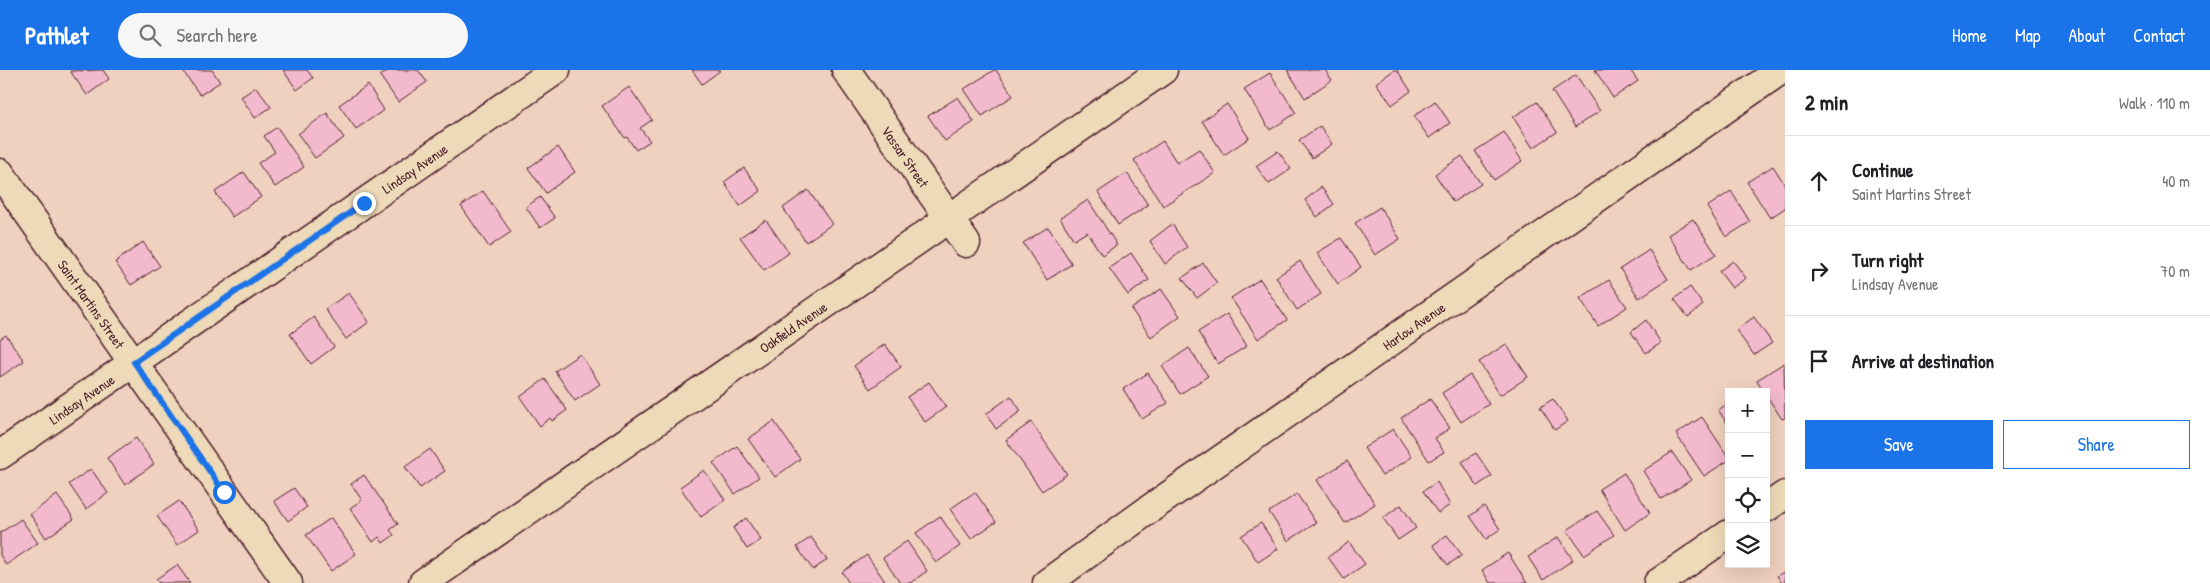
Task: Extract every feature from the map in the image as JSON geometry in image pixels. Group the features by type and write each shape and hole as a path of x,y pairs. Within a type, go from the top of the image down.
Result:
{"street":[{"name":"Lindsay Avenue","path":"0,455 556,70"},
{"name":"Vassar Street","path":"846,70 966,243"},
{"name":"Oakfield Avenue","path":"423,583 1163,70"},
{"name":"Harlow Avenue","path":"1047,583 1151,508 1781,70"},
{"name":"Saint Martins Street","path":"0,173 288,583"},
{"path":"1770,505 1785,495"},
{"path":"1658,583 1725,537"}],"building":[{"path":"103,70 109,79 87,95 70,71"},
{"path":"182,70 212,70 220,82 200,95"},
{"path":"283,70 307,70 313,78 297,90"},
{"path":"389,70 418,70 427,82 398,102 380,76"},
{"path":"692,70 721,70 702,84"},
{"path":"996,70 1013,96 982,116 964,89"},
{"path":"1287,70 1325,70 1332,80 1305,98"},
{"path":"1394,70 1397,70 1411,91 1392,105 1376,83"},
{"path":"1595,70 1630,70 1638,81 1613,98"},
{"path":"1270,73 1296,113 1270,130 1244,89"},
{"path":"1576,75 1600,111 1575,127 1552,91"},
{"path":"368,85 384,110 356,129 339,105"},
{"path":"256,87 271,107 255,118 241,97"},
{"path":"629,87 652,120 640,128 650,141 636,150 602,106"},
{"path":"958,97 974,122 945,141 928,116"},
{"path":"1435,101 1450,123 1429,138 1414,116"},
{"path":"1537,102 1557,132 1533,148 1513,117"},
{"path":"1227,104 1249,138 1224,155 1202,121"},
{"path":"327,113 344,138 315,158 298,134"},
{"path":"1320,126 1332,144 1312,158 1299,140"},
{"path":"277,127 304,167 275,187 258,163 275,152 264,136"},
{"path":"1504,132 1522,161 1494,180 1475,151"},
{"path":"1163,141 1177,163 1199,149 1215,173 1163,206 1134,160"},
{"path":"558,147 575,172 546,193 528,168"},
{"path":"1278,151 1291,169 1269,184 1256,166"},
{"path":"1462,156 1481,184 1453,202 1435,174"},
{"path":"1773,166 1785,185 1785,208 1770,218 1747,182"},
{"path":"744,168 761,191 740,206 724,182"},
{"path":"244,172 261,197 232,217 215,192"},
{"path":"1127,173 1148,205 1118,225 1098,192"},
{"path":"1321,187 1334,204 1317,217 1305,200"},
{"path":"808,190 832,224 806,242 783,208"},
{"path":"483,191 511,232 489,247 461,206"},
{"path":"1731,191 1750,222 1726,237 1707,207"},
{"path":"540,197 555,218 540,228 526,207"},
{"path":"1088,200 1117,245 1102,255 1087,232 1074,240 1060,218"},
{"path":"1380,207 1400,239 1375,255 1355,223"},
{"path":"1693,219 1716,254 1691,270 1668,235"},
{"path":"766,220 789,253 764,270 740,237"},
{"path":"1172,224 1187,247 1165,264 1150,241"},
{"path":"1048,227 1072,264 1047,280 1023,243"},
{"path":"1341,238 1361,267 1338,284 1317,253"},
{"path":"143,242 160,266 131,285 115,262"},
{"path":"1649,250 1668,279 1639,298 1620,269"},
{"path":"1131,253 1149,280 1128,295 1109,268"},
{"path":"1300,261 1321,294 1297,310 1276,277"},
{"path":"1733,261 1746,278 1732,288 1719,271"},
{"path":"1203,263 1217,283 1197,298 1182,278"},
{"path":"1260,279 1287,320 1258,339 1231,298"},
{"path":"1609,280 1627,307 1598,326 1580,298"},
{"path":"1690,287 1703,305 1688,317 1674,299"},
{"path":"1161,289 1180,316 1151,337 1131,309"},
{"path":"349,293 369,322 346,339 325,309"},
{"path":"1227,314 1247,346 1218,364 1198,332"},
{"path":"314,317 334,347 311,364 290,334"},
{"path":"1754,317 1772,343 1754,355 1736,330"},
{"path":"1646,320 1661,343 1646,353 1631,332"},
{"path":"6,335 24,361 0,377 0,339"},
{"path":"885,344 901,367 870,389 854,366"},
{"path":"1506,344 1528,377 1500,395 1479,362"},
{"path":"1189,348 1208,376 1180,394 1162,366"},
{"path":"580,354 600,384 575,401 555,371"},
{"path":"1784,363 1785,418 1782,419 1770,401 1770,388 1762,388 1757,380"},
{"path":"1148,373 1168,403 1142,419 1123,389"},
{"path":"1470,375 1489,404 1461,422 1442,393"},
{"path":"545,379 567,410 552,421 550,418 540,426 520,397"},
{"path":"929,382 946,407 925,422 907,397"},
{"path":"1011,396 1021,411 996,429 986,414"},
{"path":"1430,399 1450,428 1435,438 1444,452 1429,461 1401,418"},
{"path":"1553,399 1568,421 1555,430 1540,407"},
{"path":"1725,406 1725,420 1718,410"},
{"path":"1702,417 1725,452 1725,463 1704,476 1676,434"},
{"path":"774,421 800,459 775,477 748,439"},
{"path":"1031,422 1067,474 1042,491 1006,440"},
{"path":"1393,429 1412,457 1382,476 1364,448"},
{"path":"136,438 154,464 125,485 107,458"},
{"path":"737,446 759,477 735,494 713,463"},
{"path":"430,449 445,471 420,488 405,467"},
{"path":"1672,452 1691,480 1661,499 1643,471"},
{"path":"1476,453 1492,476 1477,486 1462,462"},
{"path":"1347,461 1375,504 1345,523 1317,480"},
{"path":"91,469 108,493 86,509 69,484"},
{"path":"704,470 725,500 701,517 680,487"},
{"path":"1624,473 1650,513 1625,530 1599,489"},
{"path":"364,475 398,524 390,530 394,535 383,543 379,537 373,542 350,508 362,500 351,484"},
{"path":"1437,482 1450,505 1438,513 1423,491"},
{"path":"294,488 307,507 288,521 274,501"},
{"path":"975,492 996,522 971,539 950,509"},
{"path":"1297,494 1316,523 1288,541 1269,512"},
{"path":"57,495 74,519 46,538 30,514"},
{"path":"179,501 199,530 177,545 157,516"},
{"path":"1401,505 1416,528 1398,540 1383,518"},
{"path":"1484,506 1500,529 1486,539 1470,516"},
{"path":"1597,511 1614,535 1584,555 1567,530"},
{"path":"940,516 960,546 936,563 916,533"},
{"path":"331,518 356,554 331,571 306,535"},
{"path":"746,518 761,540 747,549 733,528"},
{"path":"21,519 38,543 6,565 0,555 0,533"},
{"path":"1261,523 1278,549 1258,562 1241,536"},
{"path":"1447,535 1462,555 1448,565 1433,545"},
{"path":"811,537 827,560 813,570 797,547"},
{"path":"1558,537 1573,560 1543,580 1528,557"},
{"path":"907,541 927,571 910,583 900,583 883,558"},
{"path":"1349,542 1365,564 1344,579 1328,557"},
{"path":"1508,553 1527,583 1490,583 1482,570"},
{"path":"867,555 886,583 849,583 842,572"},
{"path":"177,565 190,583 159,583 156,579"},
{"path":"1785,571 1785,583 1782,583 1777,576"}],"route":[{"path":"224,492 134,362 364,203"}]}
